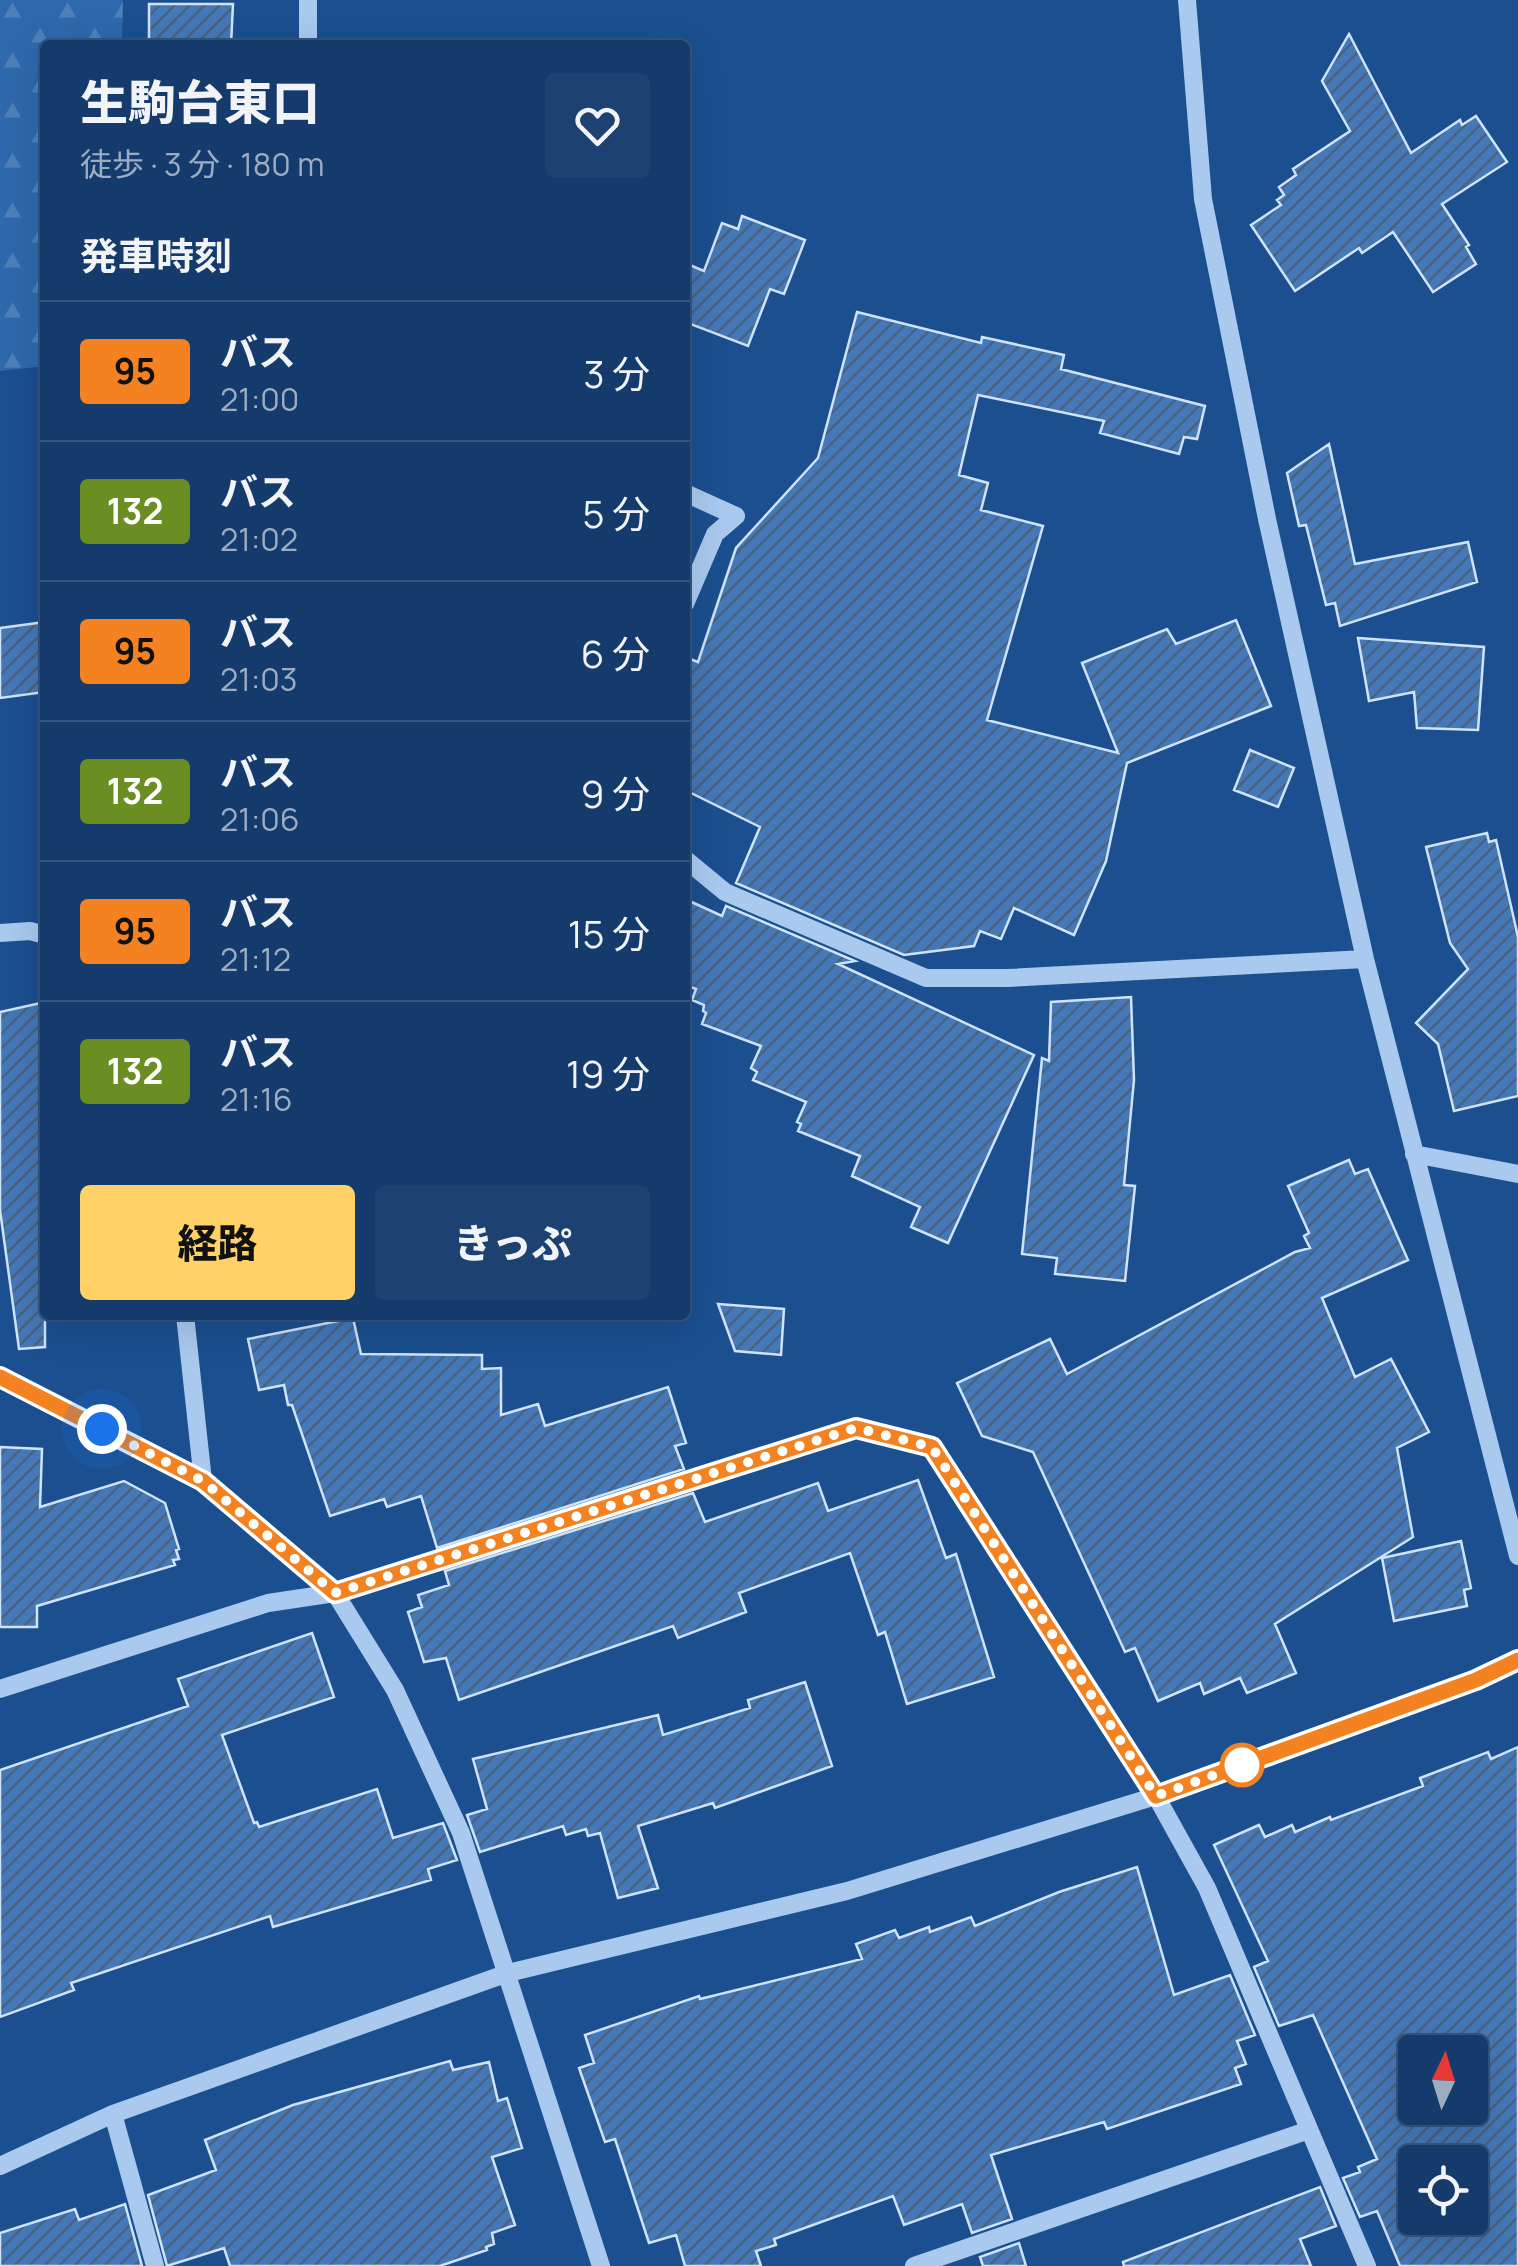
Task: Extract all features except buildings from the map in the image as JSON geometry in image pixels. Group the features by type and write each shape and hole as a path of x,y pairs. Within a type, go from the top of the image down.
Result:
{"street":[{"path":"308,0 308,40"},
{"path":"1186,0 1203,199 1273,548 1365,959 1518,1556"},
{"path":"690,495 736,516 715,534 690,592"},
{"path":"690,863 725,892 926,978 1008,978 1365,959"},
{"path":"0,932 40,934"},
{"path":"1414,1154 1518,1174"},
{"path":"186,1320 203,1481"},
{"path":"0,1377 203,1481 335,1593 395,1690 462,1834 601,2266"},
{"path":"0,1689 268,1603 335,1593 856,1428 932,1447 1156,1796 1207,1888 1367,2266"},
{"path":"0,2166 113,2114 508,1973 846,1891 1156,1796 1476,1680 1518,1660"},
{"path":"113,2114 155,2266"},
{"path":"914,2266 1309,2130"}],"green space":[{"path":"0,0 123,0 122,40 40,40 40,367 0,371"}],"bus line":[{"name":"95","path":"0,1377 203,1481 335,1593 856,1428 932,1447 1156,1796 1476,1680 1518,1660"}],"route":[{"path":"102,1429 203,1481 335,1593 856,1428 932,1447 1156,1796 1242,1765"}]}
